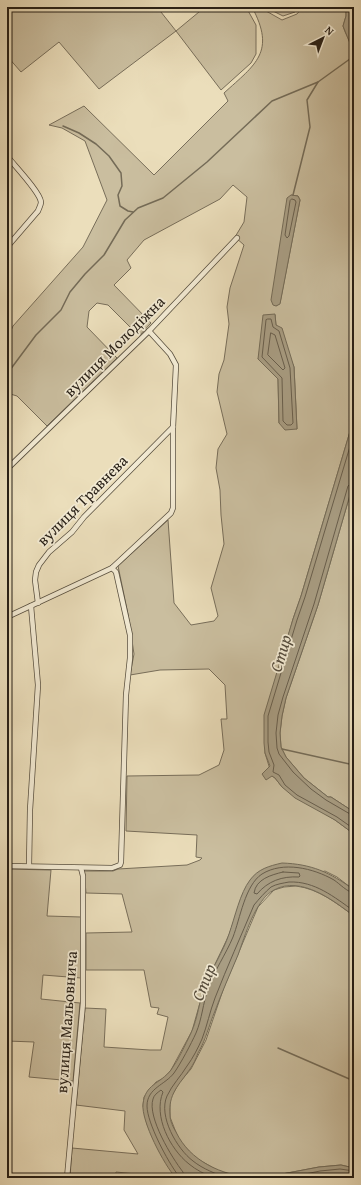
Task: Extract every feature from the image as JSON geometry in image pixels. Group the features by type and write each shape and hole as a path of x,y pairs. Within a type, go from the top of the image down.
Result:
{"street":[{"path":"7,156 36,191 41,201 38,211 7,246"},
{"name":"вулиця Молодіжна","path":"7,469 149,331 237,238"},
{"path":"7,617 112,568 171,513 173,508 173,427 176,365 170,354 149,331"},
{"name":"вулиця Травнева","path":"38,603 35,576 38,565 72,532 84,517 173,427"},
{"path":"7,866 112,868 120,865 126,695 130,658 130,635 116,572 112,568"},
{"path":"29,866 30,810 38,685 31,606"},
{"name":"вулиця Мальовнича","path":"67,1178 82,1003 83,884 81,868"}],"shaded area":[{"path":"7,7 157,7 176,31 99,89 59,42 21,72 7,56"},
{"path":"205,7 246,7 256,25 256,54 251,63 221,90 176,31"},
{"path":"252,7 259,7 282,20 297,14 303,7 346,7 346,16 343,26 352,47 354,89 354,418 268,704 265,753 272,776 282,787 335,820 354,834 354,890 337,877 325,871 243,893 229,935 205,985 192,1031 171,1070 164,1078 156,1082 144,1097 143,1106 147,1124 161,1154 176,1178 116,1172 115,1178 70,1178 72,1148 138,1154 124,1130 125,1111 76,1105 85,1008 106,1009 104,1047 161,1050 168,1017 157,1014 159,1008 151,1007 144,970 86,970 86,933 132,932 122,894 86,893 84,871 113,871 118,869 187,865 200,860 202,858 196,857 197,835 126,831 127,776 199,775 219,765 224,750 221,719 227,719 225,685 209,669 160,670 130,675 134,654 128,614 118,566 168,520 174,603 191,625 214,621 218,616 211,588 224,544 220,490 216,468 218,449 227,434 217,392 219,374 224,360 229,324 227,307 230,288 244,245 235,237 244,222 247,197 233,185 220,199 144,240 127,260 131,268 114,285 151,323 139,336 108,305 97,303 89,311 87,327 117,358 47,426 17,396 7,393 7,340 13,326 83,247 107,200 85,141 62,128 49,125 84,106 154,175 228,101 224,93 253,65 259,56 262,46 262,35 259,22","holes":["291,195 298,196 300,200 280,303 276,306","275,315 276,325 294,367 297,429 279,423 278,379 258,359"]},
{"path":"265,7 299,7 295,12 283,16"},
{"path":"354,481 354,812 331,797 328,797 304,778 286,757 281,747 280,733 286,698 318,605"},
{"path":"7,869 51,870 47,916 81,917 81,978 43,975 41,999 80,1003 73,1081 29,1077 34,1042 7,1041"},
{"path":"296,886 320,893 354,916 354,1168 341,1165 319,1167 261,1178 243,1177 217,1170 194,1157 179,1140 170,1117 170,1099 179,1083 191,1069 206,1040 224,987 258,907 274,890"}],"water":[{"path":"346,7 354,7 354,89 351,69 351,46 343,26 346,16"},
{"path":"291,195 298,196 300,200 280,304 276,306 273,305 271,300 287,198"},
{"path":"275,314 276,325 282,328 294,367 297,429 285,430 279,423 278,379 258,359 263,315"},
{"name":"Стир","path":"354,418 354,481 318,605 286,698 280,733 281,747 286,757 304,778 328,797 331,797 354,812 354,834 335,820 295,798 272,776 266,780 262,774 270,766 265,753 264,715"},
{"name":"Стир","path":"282,863 302,865 320,870 337,878 354,890 354,916 327,897 306,888 295,886 284,886 274,890 261,902 247,929 203,1043 192,1066 175,1090 170,1108 172,1124 175,1130 189,1151 198,1159 229,1174 253,1178 176,1178 160,1153 149,1131 143,1112 144,1097 150,1088 171,1070 191,1033 205,986 227,941 246,885 253,876 260,871"},
{"path":"341,1165 354,1168 354,1178 261,1178 319,1167"}],"waterway":[{"path":"7,374 36,335 61,310 70,292 104,255 125,220 138,208 163,198 207,162 272,101 318,82 354,56"},
{"path":"293,195 310,127 307,100 318,82"},
{"path":"63,126 79,133 96,144 109,156 121,173 122,186 118,195 120,206 133,212"},
{"path":"282,749 354,765"},
{"path":"278,1048 354,1081"}]}
